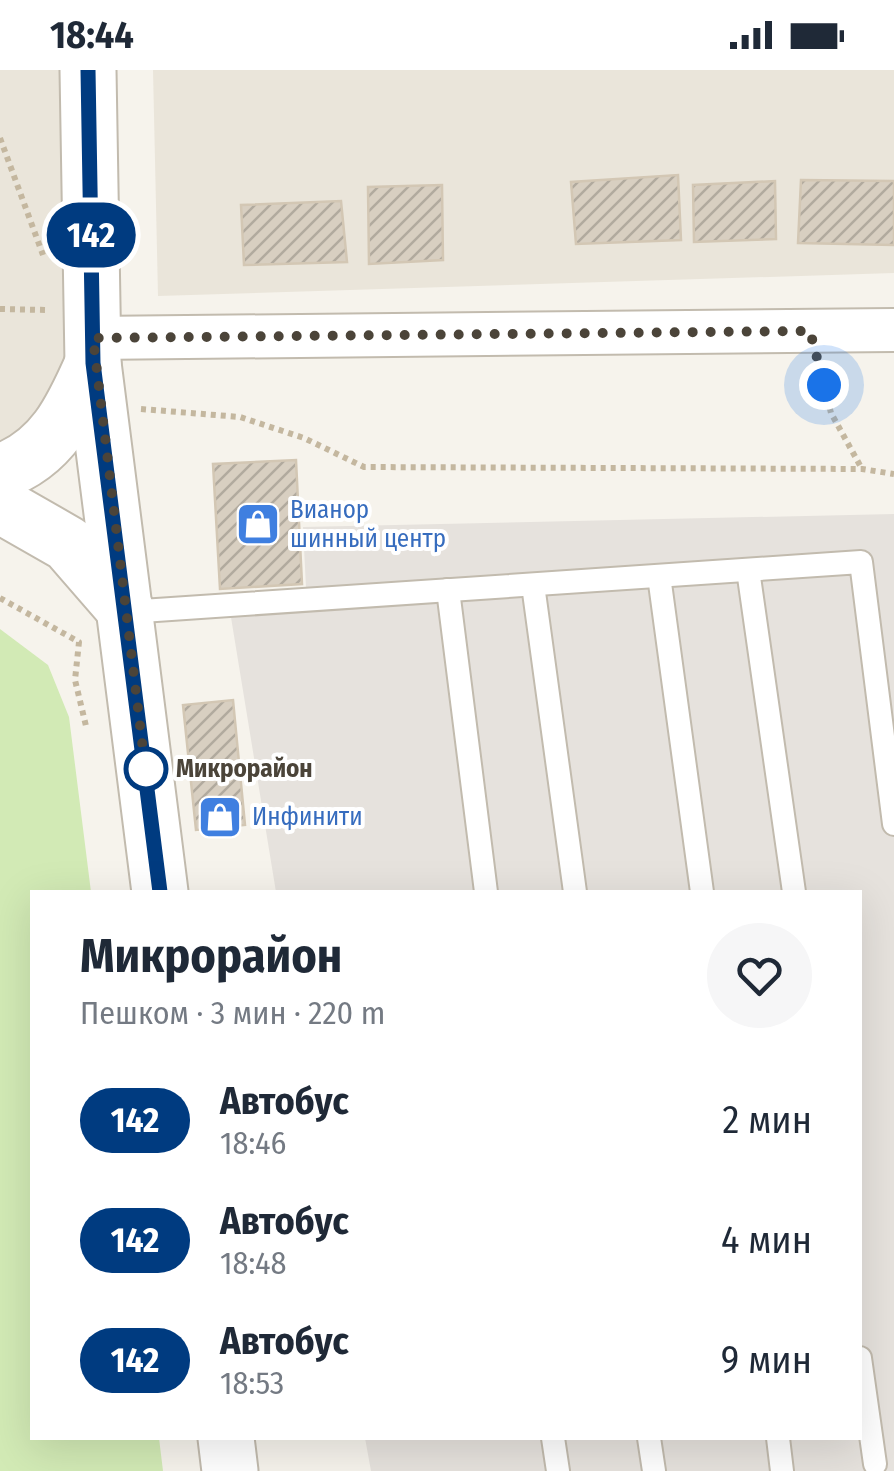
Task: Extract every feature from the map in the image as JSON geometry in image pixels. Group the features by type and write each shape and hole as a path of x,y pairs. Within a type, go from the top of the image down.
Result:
{"street":[{"path":"88,70 96,369 160,890"},
{"path":"96,369 810,331 894,330"},
{"path":"0,472 26,461 58,431 96,369"},
{"path":"0,505 68,544 127,612"},
{"path":"226,1440 230,1471"}],"lane":[{"path":"127,612 862,562 894,824"},
{"path":"748,570 794,890"},
{"path":"658,576 702,890"},
{"path":"534,585 575,890"},
{"path":"448,590 486,890"},
{"path":"862,1372 875,1464"},
{"path":"553,1440 558,1471"},
{"path":"649,1440 654,1471"},
{"path":"778,1440 782,1471"}],"path":[{"path":"0,138 46,263"},
{"path":"0,309 54,310 52,294"},
{"path":"810,331 831,412 862,468"},
{"path":"96,369 304,438 364,467 862,468 894,474"},
{"path":"0,598 79,642 76,680 86,726"}],"shaded area":[{"path":"0,70 78,70 69,372 16,441 0,440"},
{"path":"153,70 894,70 894,273 158,296"},
{"path":"894,514 894,1471 371,1471 365,1440 862,1440 862,890 276,890 227,593 306,588 303,527"}],"green space":[{"path":"0,629 48,665 69,717 91,890 30,890 30,1440 159,1440 163,1471 0,1471"}],"building":[{"path":"678,175 681,240 576,244 571,182"},
{"path":"801,180 894,181 894,245 798,243"},
{"path":"775,181 776,239 694,242 693,185"},
{"path":"442,185 443,260 369,264 368,187"},
{"path":"341,201 347,262 244,265 241,205"},
{"name":"Вианор шинный центр","path":"296,460 302,584 220,589 213,464"},
{"path":"233,700 245,825 196,830 183,705"}],"bus line":[{"name":"142","path":"88,70 93,363 102,406 160,890"}],"place":[{"name":"Вианор шинный центр","path":"258,524"},
{"name":"Микрорайон","path":"146,769"},
{"name":"Инфинити","path":"220,817"}],"route":[{"path":"146,769 147,783 102,406 93,363 93,338 810,331 824,385"}]}
